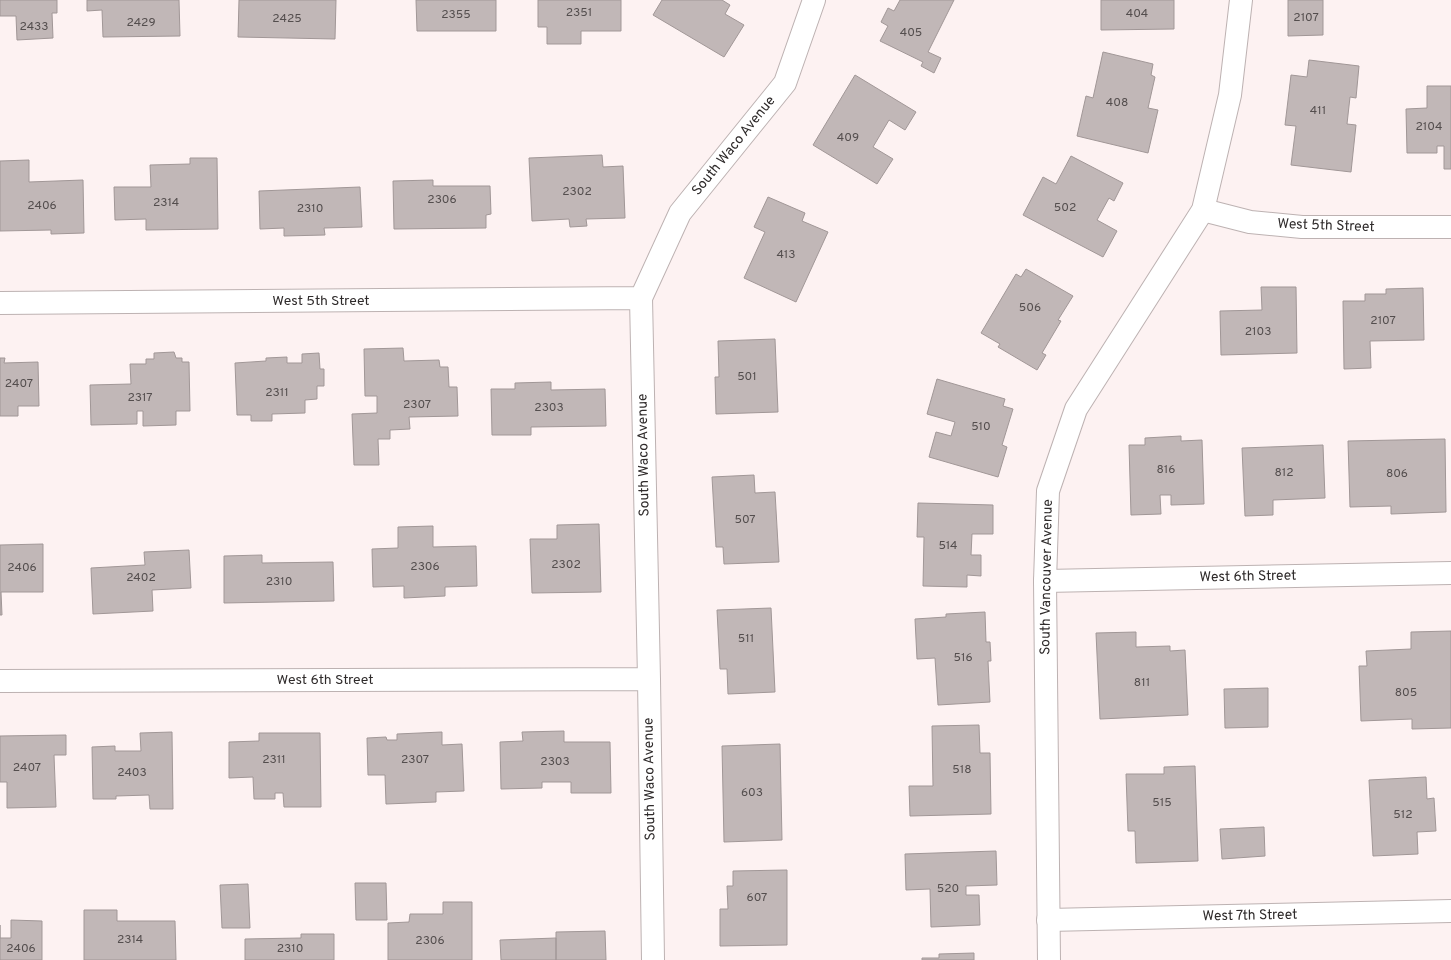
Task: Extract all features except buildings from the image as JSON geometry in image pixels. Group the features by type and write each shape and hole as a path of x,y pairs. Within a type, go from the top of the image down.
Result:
{"street":[{"name":"South Waco Avenue","path":"653,960 641,298 680,212 785,83 814,0"},
{"name":"South Vancouver Avenue","path":"1049,960 1045,581 1048,491 1076,409 1203,210 1230,96 1241,0"},
{"name":"West 5th Street","path":"1203,210 1250,222 1302,227 1451,227"},
{"name":"West 5th Street","path":"0,303 641,298"},
{"name":"West 6th Street","path":"1045,581 1451,573"},
{"name":"West 6th Street","path":"0,681 649,679"},
{"name":"West 7th Street","path":"1048,920 1451,911"}]}
